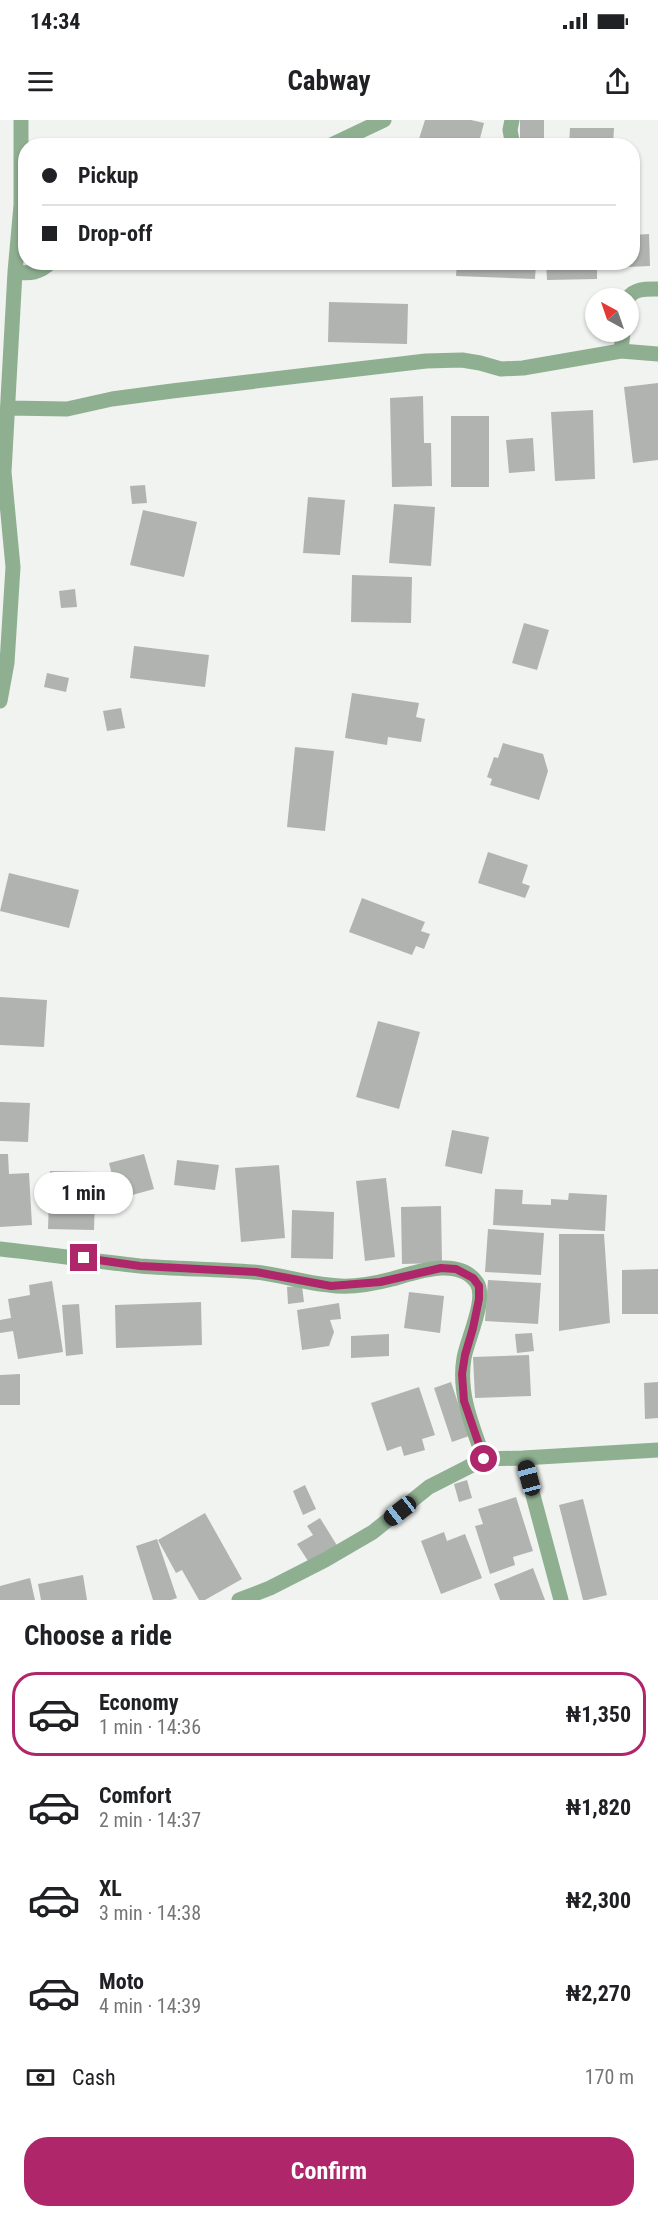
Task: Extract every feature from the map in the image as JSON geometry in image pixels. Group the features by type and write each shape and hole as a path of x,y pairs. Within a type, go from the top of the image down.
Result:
{"street":[{"path":"21,120 21,138"},
{"path":"346,138 384,120"},
{"path":"512,120 512,138"},
{"path":"0,700 7,663 13,567 4,472 18,247"},
{"path":"15,272 30,274 41,270"},
{"path":"639,290 658,289"},
{"path":"621,351 622,342"},
{"path":"8,408 67,409 112,399 426,361 462,360 501,369 523,368 621,351 658,354"},
{"path":"0,1249 140,1266 256,1272 331,1286 380,1282 441,1268 456,1269 473,1278 479,1286 479,1299 462,1374 464,1401 484,1459"},
{"path":"239,1600 270,1588 335,1554 373,1532 429,1487 458,1470 484,1459 658,1450"},
{"path":"523,1458 561,1600"}],"building":[{"path":"425,120 471,120 484,123 480,138 419,138"},
{"path":"520,120 544,120 544,138 520,138"},
{"path":"570,128 614,128 613,138 569,138"},
{"path":"649,234 650,266 640,266 640,235"},
{"path":"456,270 536,270 535,279 456,276"},
{"path":"546,270 597,270 597,279 547,280"},
{"path":"329,302 408,304 407,344 328,342"},
{"path":"658,383 658,460 633,463 624,387"},
{"path":"423,396 424,443 431,443 432,486 392,487 390,398"},
{"path":"593,410 595,479 555,481 551,412"},
{"path":"451,416 489,416 489,487 451,487"},
{"path":"533,438 535,471 509,473 506,440"},
{"path":"145,485 147,503 132,504 130,486"},
{"path":"308,497 345,500 340,555 303,553"},
{"path":"394,504 435,507 431,566 389,563"},
{"path":"143,510 197,522 184,577 130,565"},
{"path":"352,575 412,577 411,623 351,622"},
{"path":"75,589 77,607 61,608 59,591"},
{"path":"524,623 549,630 537,670 512,663"},
{"path":"134,646 209,655 205,687 130,678"},
{"path":"47,673 69,678 66,692 44,687"},
{"path":"352,693 419,703 416,717 425,719 421,742 388,737 387,745 345,738"},
{"path":"121,708 125,728 107,731 103,711"},
{"path":"503,743 543,754 548,771 539,800 490,785 492,779 487,777 494,757 498,758"},
{"path":"295,747 334,751 325,831 287,827"},
{"path":"488,852 528,865 522,883 530,886 525,898 478,883"},
{"path":"9,873 79,890 69,928 0,911"},
{"path":"362,898 425,922 421,931 430,934 424,949 416,946 412,955 349,932"},
{"path":"0,997 47,1000 44,1047 0,1045"},
{"path":"378,1021 420,1032 399,1109 356,1097"},
{"path":"0,1102 30,1103 28,1142 0,1141"},
{"path":"452,1130 489,1137 482,1174 445,1166"},
{"path":"0,1154 8,1154 9,1174 29,1173 32,1225 0,1227"},
{"path":"144,1154 154,1189 118,1199 109,1163"},
{"path":"177,1160 219,1165 215,1190 174,1185"},
{"path":"279,1165 285,1238 241,1242 235,1168"},
{"path":"50,1171 96,1172 94,1230 48,1229"},
{"path":"386,1178 395,1257 365,1261 356,1181"},
{"path":"495,1189 523,1190 522,1204 551,1205 551,1199 568,1200 569,1193 607,1195 605,1231 493,1225"},
{"path":"441,1206 442,1263 402,1264 401,1207"},
{"path":"292,1210 334,1212 333,1259 291,1258"},
{"path":"488,1229 544,1233 541,1275 485,1272"},
{"path":"559,1234 604,1234 610,1323 559,1331"},
{"path":"658,1269 658,1314 622,1314 622,1270"},
{"path":"488,1280 541,1283 538,1324 485,1321"},
{"path":"52,1281 63,1352 18,1359 13,1331 0,1333 0,1320 11,1318 8,1299 30,1295 29,1285"},
{"path":"302,1286 304,1302 288,1304 287,1287"},
{"path":"409,1292 444,1296 440,1333 404,1328"},
{"path":"201,1302 202,1345 116,1348 115,1305"},
{"path":"339,1303 341,1319 330,1320 334,1332 329,1346 302,1350 297,1310"},
{"path":"79,1304 83,1354 66,1356 62,1305"},
{"path":"532,1333 534,1351 517,1353 515,1334"},
{"path":"389,1334 389,1356 351,1358 351,1336"},
{"path":"529,1355 531,1396 475,1398 473,1357"},
{"path":"20,1374 20,1405 0,1405 0,1375"},
{"path":"451,1382 469,1436 452,1442 434,1388"},
{"path":"658,1382 658,1418 645,1419 644,1383"},
{"path":"419,1387 435,1435 422,1439 425,1450 404,1456 401,1446 387,1451 371,1403"},
{"path":"467,1480 472,1498 459,1502 454,1484"},
{"path":"305,1485 316,1509 303,1515 293,1491"},
{"path":"516,1497 533,1551 513,1557 515,1565 490,1574 475,1526 483,1524 478,1509"},
{"path":"583,1499 607,1595 587,1600 583,1600 559,1505"},
{"path":"205,1513 242,1579 205,1600 199,1600 182,1570 176,1573 158,1540"},
{"path":"320,1518 338,1547 310,1564 297,1544 313,1535 307,1526"},
{"path":"444,1532 447,1541 465,1534 482,1578 441,1594 421,1541"},
{"path":"157,1539 177,1598 171,1600 153,1600 136,1546"},
{"path":"533,1568 545,1600 500,1600 494,1584"},
{"path":"83,1575 87,1600 41,1600 38,1584"},
{"path":"30,1578 35,1600 0,1600 0,1586"}],"route":[{"path":"84,1258 140,1266 256,1272 331,1286 380,1282 441,1268 456,1269 473,1278 479,1286 479,1299 462,1374 464,1401 484,1459"}]}
